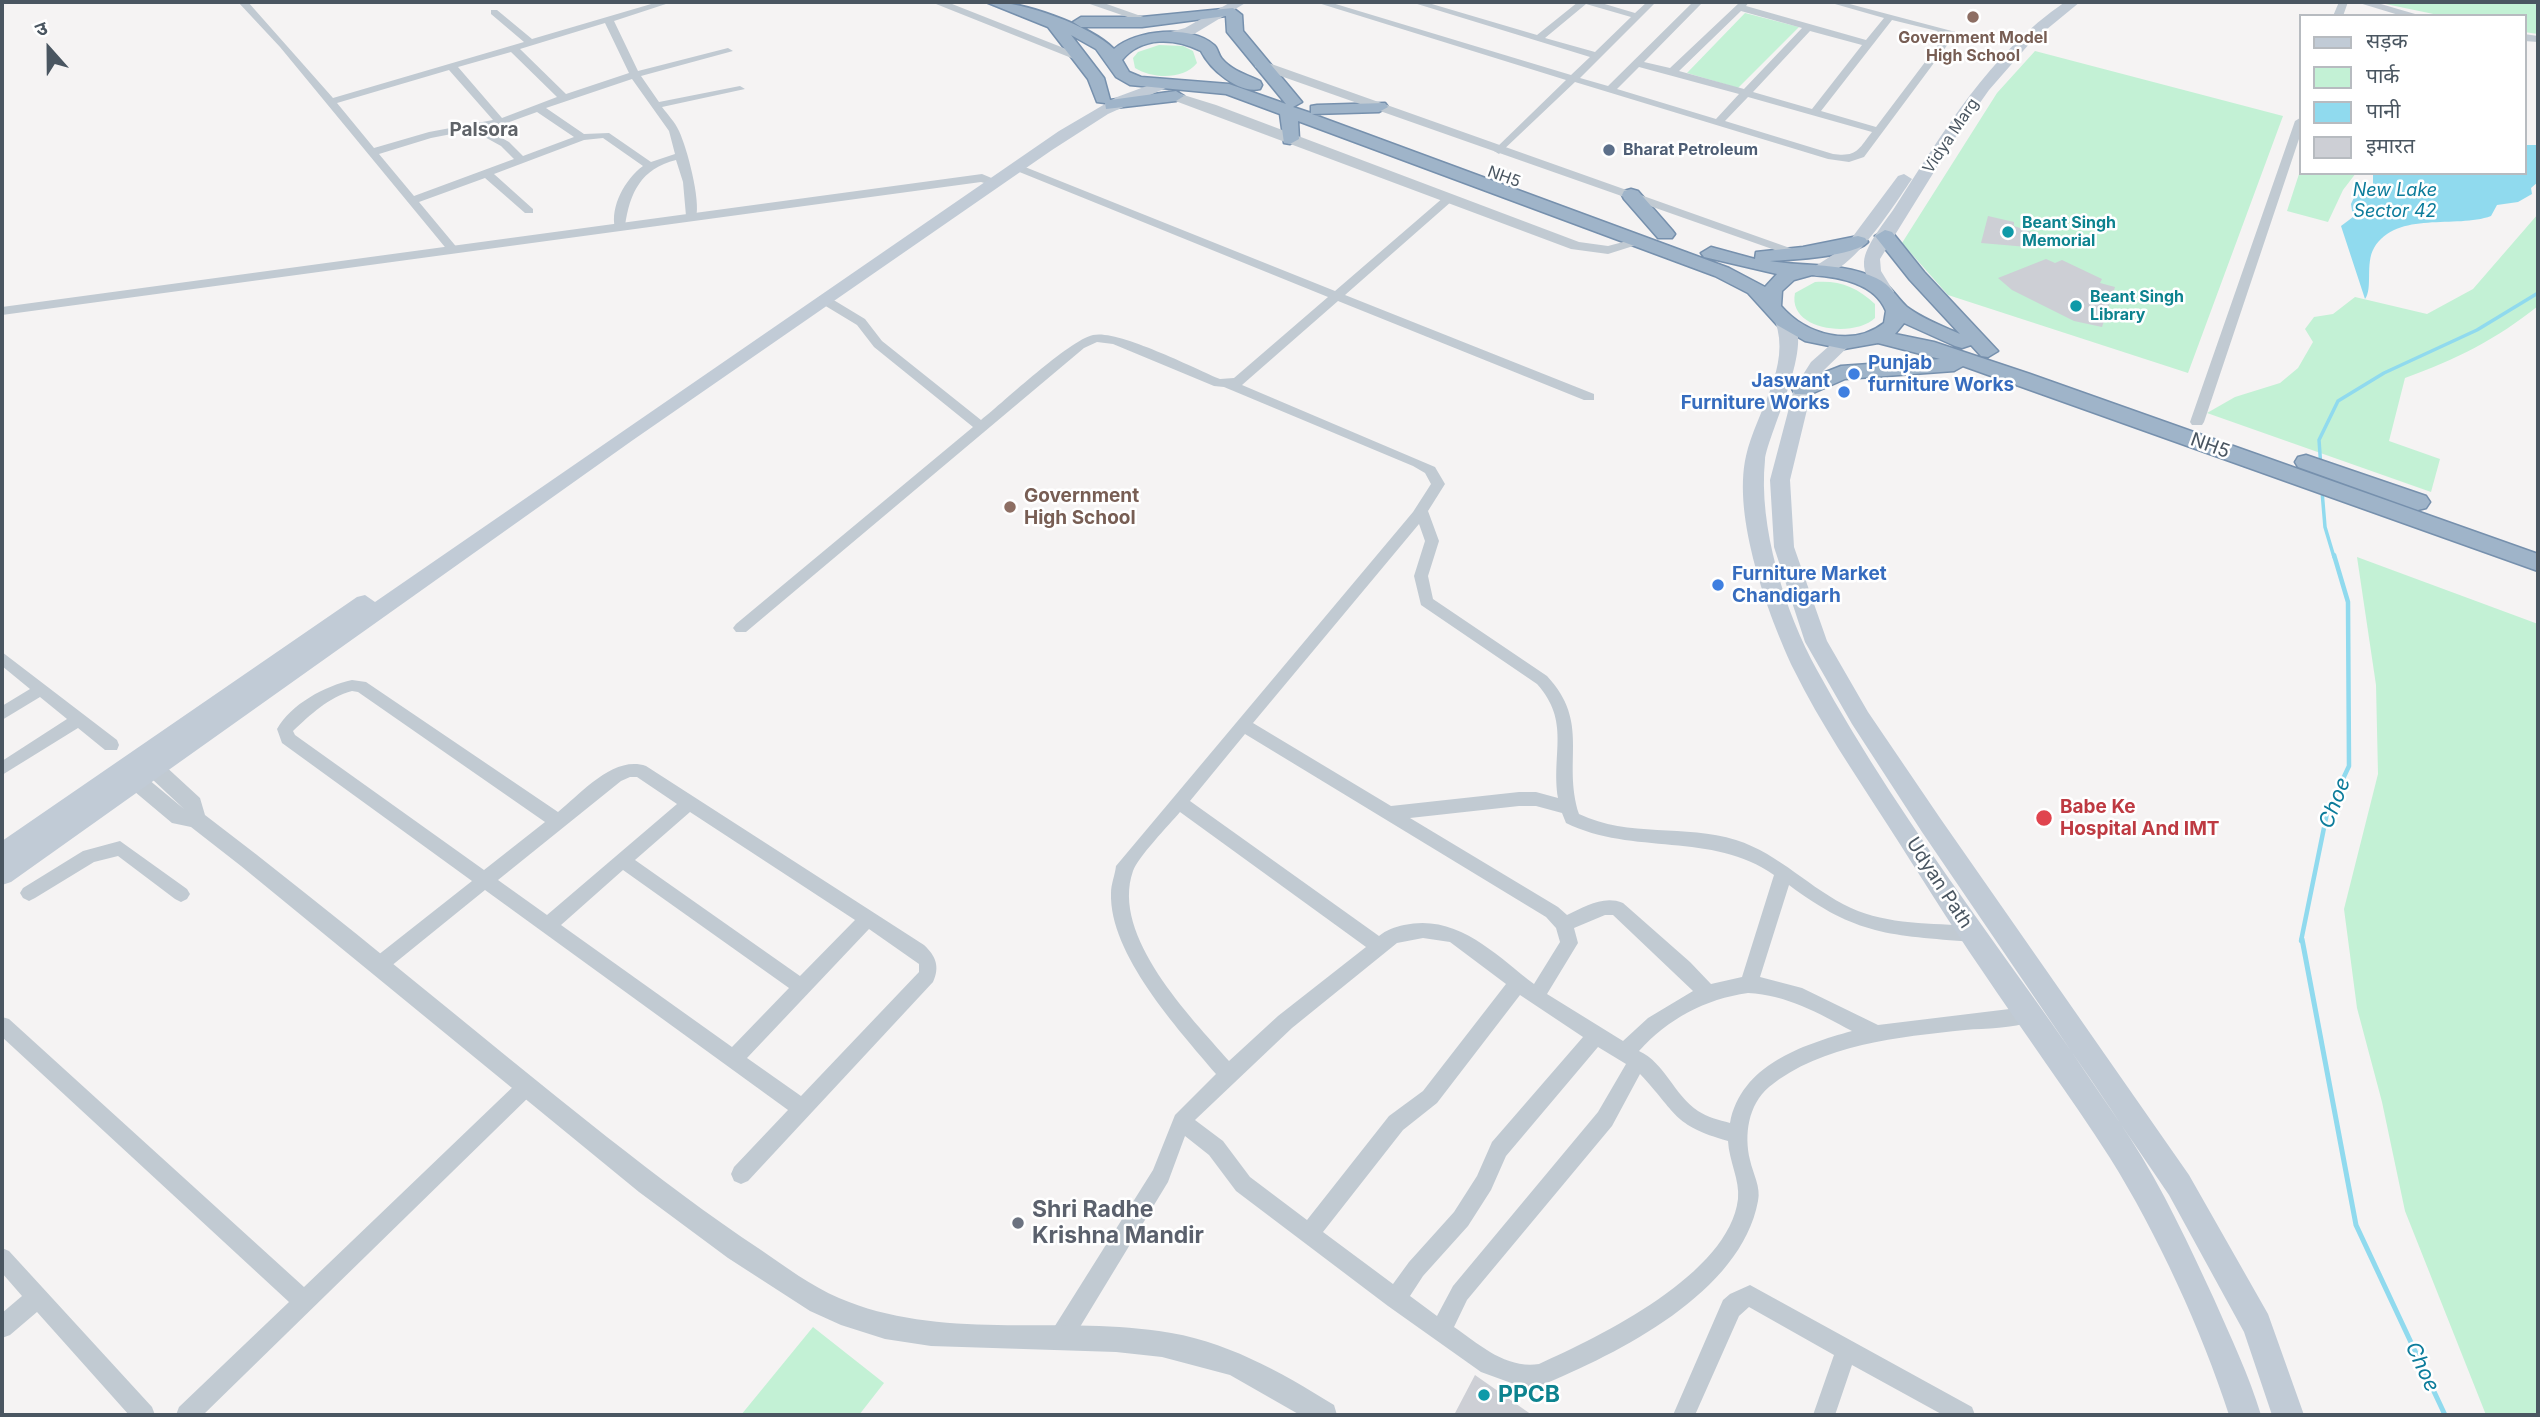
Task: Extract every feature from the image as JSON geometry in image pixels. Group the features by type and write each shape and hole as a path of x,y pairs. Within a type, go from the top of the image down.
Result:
{"highway":[{"name":"NH5","path":"993,2 1145,39 1184,38 1243,80 1291,107 1317,110 1665,234 1723,258"},
{"name":"NH5","path":"1026,2 1099,43 1116,65 1136,80 1171,88 1229,89 1291,107 1722,272 1755,289 1801,332 1843,343 1879,337 1981,357 2118,396 2197,422 2278,461"},
{"path":"1081,22 1149,21 1234,9 1235,32 1291,107 1290,139"},
{"path":"989,21 1051,14 1096,78 1108,101"},
{"name":"NH5","path":"1116,65 1120,50 1145,39"},
{"path":"1317,110 1379,107"},
{"path":"1631,195 1665,234"},
{"path":"1885,236 1981,357"},
{"path":"1778,313 1772,291 1787,276 1858,242"},
{"path":"1723,258 1806,265"},
{"name":"NH5","path":"1806,265 1861,278 1938,334 1981,357 2278,461 2538,563"},
{"path":"1879,337 1891,328 1896,319 1890,300"},
{"path":"1803,389 1841,373 1981,357"},
{"name":"NH5","path":"2359,491 2538,545"}],"main road":[{"path":"1163,37 1189,31 1254,2"},
{"name":"Vidya Marg","path":"1806,265 1843,257 1858,242 1982,69 2016,28 2048,2"},
{"name":"Vidya Marg","path":"1890,300 1873,271 1872,259 1885,236 1994,73 2034,32 2073,2"},
{"path":"1211,55 1211,34 1234,9"},
{"path":"2,853 139,770 823,299 988,180 1016,167 1108,101 1119,83 1116,65"},
{"path":"2,874 139,770 988,180 1108,101 1137,92 1171,88"},
{"name":"Udyan Path","path":"1778,313 1791,341 1788,360 1755,458 1755,524 1776,597 1805,669 1855,754 1972,934 2026,1015 2079,1087 2127,1162 2180,1259 2232,1375 2245,1415"},
{"name":"Udyan Path","path":"1843,343 1817,366 1803,389 1780,480 1780,519 1784,547 1816,642 1860,718 1931,825 2179,1185 2257,1325 2288,1415"}],"street":[{"path":"243,2 331,102 453,250"},
{"path":"331,102 667,2"},
{"path":"937,2 1078,56"},
{"path":"1090,2 1149,21"},
{"path":"1320,2 1351,11 1409,11 1493,35 1539,38 1597,56"},
{"path":"1351,11 1362,2"},
{"path":"1455,2 1493,35 1572,78 1844,159 1860,155 1879,131 1948,41 1949,36 1944,31"},
{"path":"1539,38 1583,2"},
{"path":"1589,2 1636,16"},
{"path":"1499,151 1652,2"},
{"path":"1610,90 1698,2"},
{"path":"1832,2 1977,39"},
{"path":"2362,2 2408,14"},
{"path":"1672,72 1742,4 1808,27 1869,44"},
{"path":"1409,11 1493,35"},
{"path":"494,12 530,42"},
{"path":"1814,113 1889,17"},
{"path":"608,19 634,74 672,125 682,155 692,216"},
{"path":"1718,123 1808,27"},
{"path":"513,48 564,99"},
{"path":"371,153 441,132 500,122 634,74 728,51"},
{"path":"1637,62 1879,131"},
{"path":"1259,64 1499,151 1631,195 1806,265"},
{"path":"450,66 500,122"},
{"path":"1171,88 1290,139 1576,246 1608,250 1642,241"},
{"path":"658,105 740,89"},
{"path":"538,108 583,137"},
{"path":"474,127 505,144 522,161"},
{"path":"2197,422 2298,127"},
{"path":"412,201 583,137 605,135 650,166"},
{"path":"618,226 629,185 650,166 682,155"},
{"path":"1016,167 1589,397"},
{"path":"487,174 529,211"},
{"path":"2,311 692,216 988,180"},
{"path":"1229,384 1244,377 1448,199"},
{"path":"823,299 861,322 878,344 981,428"},
{"path":"741,628 1072,351 1096,338 1115,340 1219,383 1229,384 1430,470 1438,484 1421,511 1125,866 1118,888 1119,906 1131,938 1163,996 1229,1075"},
{"path":"1421,511 1432,541 1421,576 1426,601 1542,680 1561,704 1565,716 1567,807 1572,818 1598,830 1732,846 1754,853 1841,912 1866,922 1972,934"},
{"path":"2,658 111,745"},
{"path":"557,821 361,686 346,686 334,692 285,729 288,740 735,1057 803,1109"},
{"path":"2,713 41,689"},
{"path":"2,769 79,719"},
{"path":"1243,725 1470,863 1535,899 1564,924 1569,943 1535,996"},
{"path":"379,965 615,776 635,769 928,959 930,968 927,976 741,1174"},
{"path":"139,770 179,817 196,819 315,910 526,1087 698,1224 790,1285 840,1312 902,1330 962,1337 1061,1337 1129,1341 1206,1354 1254,1371 1324,1415"},
{"path":"1391,813 1519,799 1567,807"},
{"path":"1179,802 1379,946"},
{"path":"548,925 689,803"},
{"path":"29,894 89,856 120,848 181,894"},
{"path":"623,861 800,986"},
{"path":"1749,984 1784,872"},
{"path":"1564,924 1604,907 1617,908 1708,994"},
{"path":"735,1057 800,986 868,918"},
{"path":"1061,1337 1161,1175 1182,1122 1285,1023 1391,937 1409,931 1444,931 1455,936 1519,981 1535,996 1632,1055 1657,1076 1685,1113 1695,1120 1738,1135"},
{"path":"1309,1233 1348,1180 1396,1123 1430,1097 1519,981"},
{"path":"1441,1331 1460,1293 1605,1119 1632,1055 1658,1020 1708,994 1749,984 1780,990 1877,1034"},
{"path":"1182,1122 1216,1147 1243,1184 1395,1299 1489,1364 1525,1377 1540,1375 1649,1321 1722,1256 1741,1228 1749,1183 1740,1160 1738,1135 1741,1111 1752,1092 1780,1068 1838,1044 1877,1034 2026,1015"},
{"path":"2,1025 305,1302"},
{"path":"1395,1299 1416,1269 1461,1219 1484,1183 1499,1149 1597,1034"},
{"path":"187,1415 526,1087"},
{"path":"2,1258 144,1415"},
{"path":"1684,1415 1731,1308 1750,1296 1960,1414"},
{"path":"2,1327 38,1297"},
{"path":"1824,1415 1847,1349"}],"green space":[{"path":"2376,2 2538,2 2538,34 2526,32 2526,14 2433,14"},
{"path":"1745,13 1799,27 1738,88 1687,73"},
{"path":"1159,45 1183,46 1193,51 1197,63 1191,69 1168,76 1150,74 1135,68 1133,58 1138,52"},
{"path":"2035,51 2283,116 2188,373 1948,295 1902,243 1997,93"},
{"path":"2299,175 2354,175 2343,190 2328,222 2287,211"},
{"path":"2538,214 2538,306 2475,348 2405,378 2389,441 2440,459 2431,492 2207,413 2235,397 2280,383 2298,368 2313,342 2305,329 2314,317 2333,314 2355,297 2427,314 2473,289"},
{"path":"1815,282 1832,282 1861,293 1875,304 1875,318 1853,328 1839,329 1812,323 1801,316 1795,306 1795,293"},
{"path":"2357,557 2538,624 2538,1415 2486,1415 2405,1211 2382,1102 2357,1008 2344,909 2378,774 2376,685"},
{"path":"813,1327 884,1383 859,1415 741,1415"}],"water":[{"name":"New Lake Sector 42","path":"2526,145 2538,145 2538,182 2531,188 2532,194 2518,202 2497,205 2491,216 2477,220 2412,225 2384,236 2371,254 2369,289 2365,299 2341,226 2353,217 2351,204 2357,191 2373,184 2373,175 2526,175"}],"building":[{"name":"Beant Singh Memorial","path":"1988,216 2014,222 2014,226 2043,236 2039,248 1981,243"},
{"name":"Beant Singh Library","path":"2046,259 2055,263 2062,260 2102,279 2100,283 2115,287 2102,327 2074,321 2012,290 1998,278"},
{"name":"PPCB","path":"1475,1375 1532,1415 1454,1415"}],"waterway":[{"name":"Choe","path":"2322,482 2319,440 2338,401 2384,373 2477,330 2538,293"},
{"name":"Choe","path":"2322,491 2325,527 2334,557"},
{"name":"Choe","path":"2301,941 2327,813 2349,766 2348,602 2334,555"},
{"name":"Choe","path":"2302,939 2356,1225 2445,1415"}],"place":[{"name":"Government Model High School","path":"1973,17"},
{"name":"Bharat Petroleum","path":"1609,150"},
{"name":"Beant Singh Memorial","path":"2008,232"},
{"name":"Beant Singh Library","path":"2076,306"},
{"name":"Punjab furniture Works","path":"1854,374"},
{"name":"Jaswant Furniture Works","path":"1844,392"},
{"name":"Government High School","path":"1010,507"},
{"name":"Furniture Market Chandigarh","path":"1718,585"},
{"name":"Babe Ke Hospital And IMT","path":"2044,818"},
{"name":"Shri Radhe Krishna Mandir","path":"1018,1223"},
{"name":"PPCB","path":"1484,1395"}],"district":[{"name":"Palsora","path":"484,130"}]}
